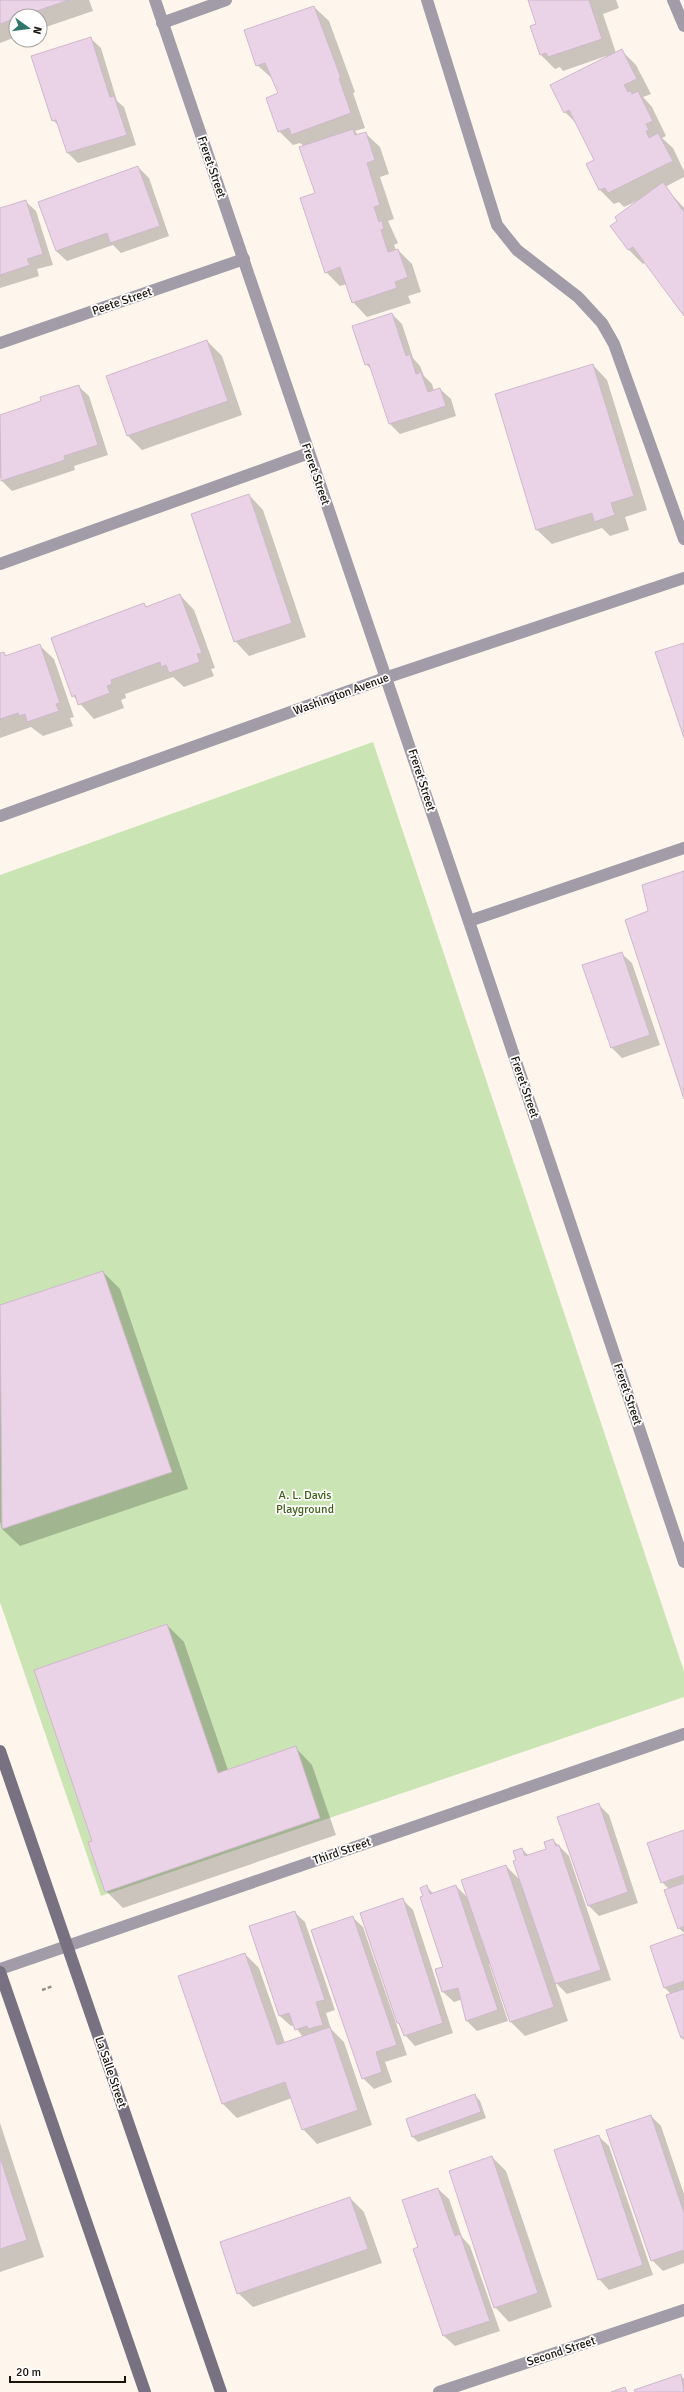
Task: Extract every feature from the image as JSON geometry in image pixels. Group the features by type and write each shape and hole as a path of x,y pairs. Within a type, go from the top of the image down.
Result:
{"street":[{"name":"Freret Street","path":"154,0 244,259 309,453 388,677 684,1562"},
{"path":"162,23 226,0"},
{"path":"427,0 497,225 518,250 578,297 602,323 614,344 684,539"},
{"path":"673,0 684,26"},
{"name":"Peete Street","path":"0,343 244,259"},
{"path":"0,564 309,453"},
{"name":"Washington Avenue","path":"0,816 388,677 684,578"},
{"path":"469,921 684,848"},
{"name":"Third Street","path":"0,1969 684,1734"},
{"name":"La Salle Street","path":"0,1751 221,2392"},
{"path":"0,1972 145,2392"},
{"name":"Second Street","path":"439,2392 684,2310"}],"path":[{"path":"42,1990 58,1983"}],"green space":[{"name":"A. L. Davis Playground","path":"373,742 684,1671 684,1697 101,1896 0,1602 0,875"}],"building":[{"path":"0,0 69,0 46,8 8,8 8,21 0,24"},
{"path":"528,0 589,0 602,39 548,57 546,53 540,55 530,26 536,24"},
{"path":"314,6 341,78 339,78 351,113 291,135 289,128 278,132 266,98 278,93 265,63 256,66 244,30"},
{"path":"91,37 110,97 114,96 127,135 67,153 56,120 52,121 31,56"},
{"path":"622,49 637,79 624,85 628,92 631,91 632,94 638,91 653,121 646,124 649,130 646,131 649,138 658,133 673,161 608,193 605,188 599,190 586,164 594,160 569,110 564,113 550,85"},
{"path":"353,129 355,135 366,132 375,160 367,163 380,205 374,207 379,222 382,220 384,229 381,230 388,252 398,249 408,277 395,282 397,288 352,303 340,267 325,273 300,198 315,193 299,147"},
{"path":"138,166 160,226 110,243 107,233 56,251 38,202"},
{"path":"663,182 684,212 684,316 633,247 628,250 610,226 617,221 615,217"},
{"path":"26,200 43,254 27,259 30,265 0,275 0,208"},
{"path":"392,313 406,356 410,354 416,374 421,372 428,392 440,388 446,406 389,424 369,364 365,365 352,326"},
{"path":"207,340 228,401 127,436 106,376"},
{"path":"593,364 634,496 611,503 615,515 594,522 592,513 536,530 495,394"},
{"path":"79,385 98,445 64,456 65,460 1,481 0,415 41,401 40,397"},
{"path":"249,494 292,623 234,642 191,514"},
{"path":"180,594 202,653 197,654 200,662 169,673 166,665 161,667 160,662 111,680 112,684 107,686 110,693 78,705 75,695 72,697 51,638 144,603 146,607"},
{"path":"684,643 684,738 655,652"},
{"path":"40,644 60,703 56,704 59,711 27,722 25,714 19,716 18,713 0,719 0,653 4,652 5,656"},
{"path":"684,871 684,1099 625,920 648,911 642,885"},
{"path":"622,952 650,1035 611,1048 582,965"},
{"path":"103,1271 172,1472 2,1529 0,1305"},
{"path":"167,1624 218,1773 296,1746 320,1818 105,1892 88,1842 92,1841 34,1670"},
{"path":"599,1803 628,1892 588,1906 557,1817"},
{"path":"684,1830 684,1875 661,1883 647,1843"},
{"path":"553,1839 556,1846 559,1845 601,1970 555,1984 513,1861 516,1860 513,1851 522,1848 525,1856 546,1849 544,1842"},
{"path":"506,1865 554,2007 510,2022 461,1880"},
{"path":"684,1883 684,1926 678,1929 664,1890"},
{"path":"427,1885 430,1894 456,1885 498,2010 466,2021 458,1988 442,1992 435,1969 443,1967 420,1897 423,1896 420,1888"},
{"path":"403,1898 443,2023 404,2036 399,2023 397,2023 360,1913"},
{"path":"295,1911 325,2000 316,2002 323,2025 308,2029 307,2026 295,2030 289,2013 279,2016 249,1926"},
{"path":"353,1916 397,2045 376,2052 382,2072 362,2079 311,1930"},
{"path":"684,1934 684,1981 664,1988 650,1946"},
{"path":"245,1953 277,2045 330,2027 358,2110 302,2130 285,2082 222,2104 178,1976"},
{"path":"684,1989 684,2037 681,2038 666,1995"},
{"path":"475,2094 481,2112 412,2137 406,2119"},
{"path":"651,2115 684,2213 684,2250 651,2261 606,2130"},
{"path":"599,2135 643,2265 598,2280 554,2150"},
{"path":"492,2156 538,2293 494,2308 449,2171"},
{"path":"0,2157 27,2240 0,2249"},
{"path":"438,2188 455,2236 460,2234 490,2321 443,2336 413,2249 418,2247 402,2200"},
{"path":"350,2197 368,2249 237,2294 220,2242"},
{"path":"681,2374 684,2392 635,2392 634,2390"},
{"path":"625,2387 627,2392 611,2392"}]}
